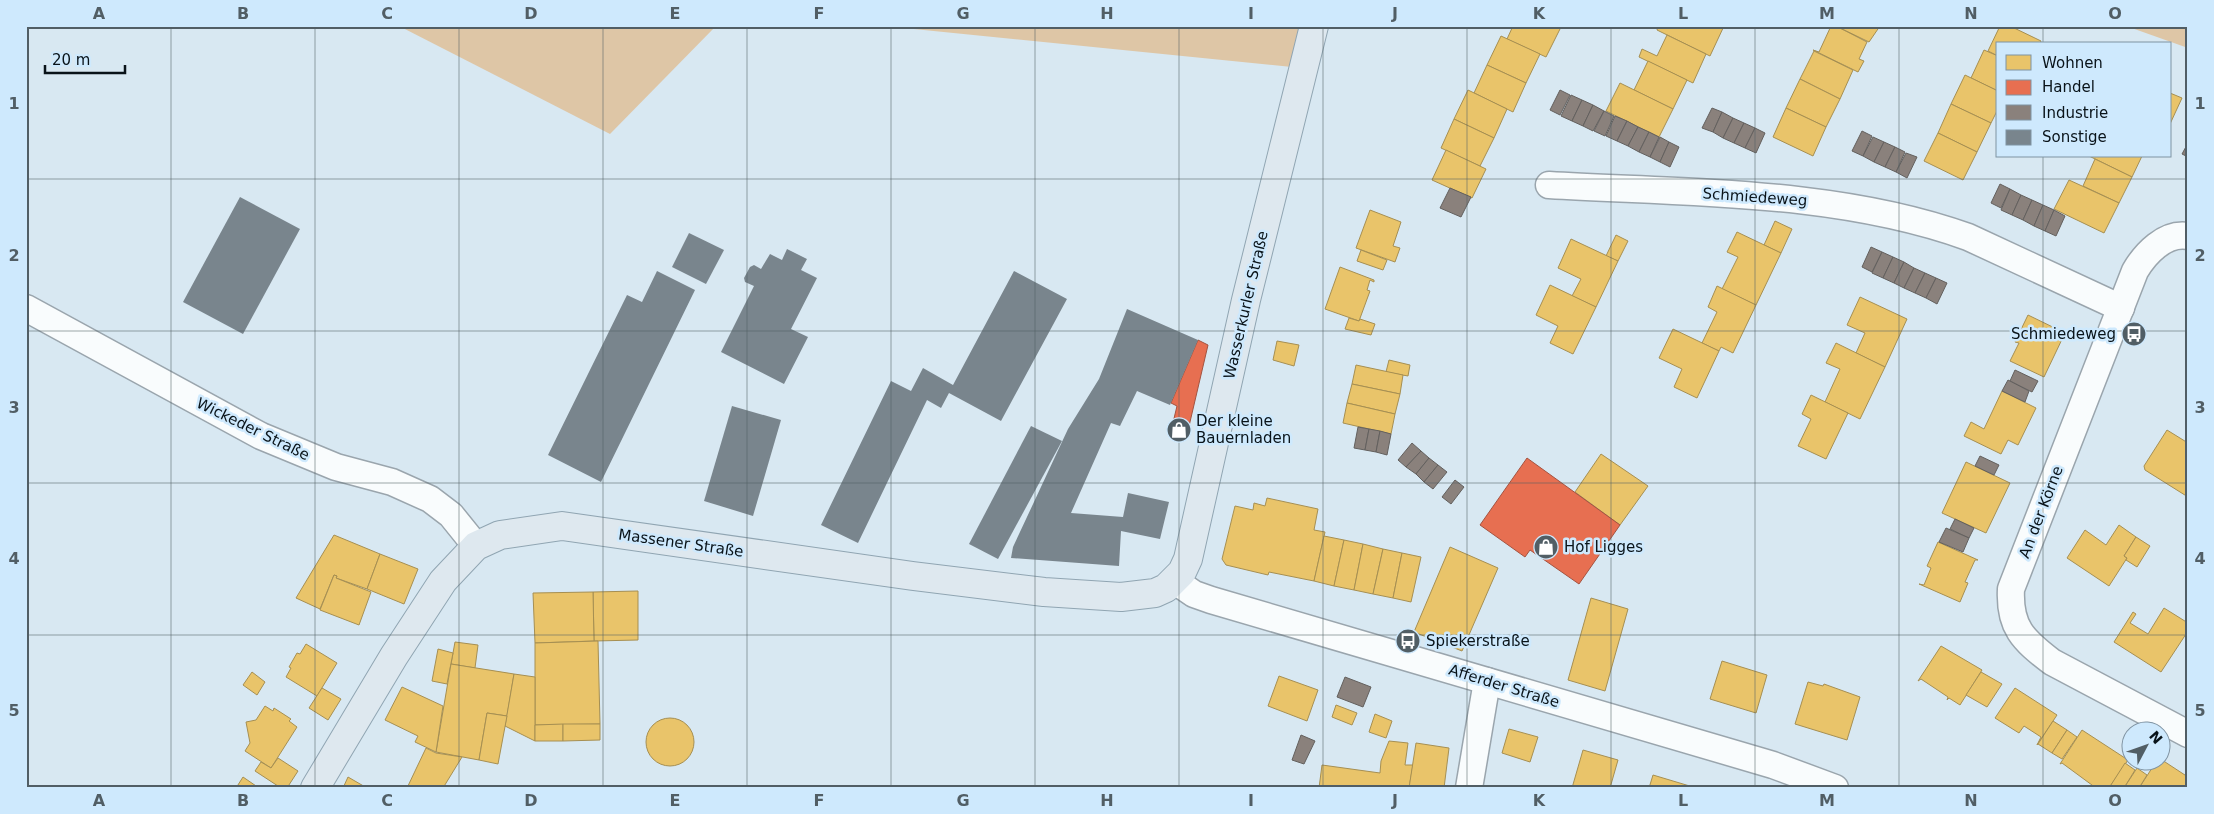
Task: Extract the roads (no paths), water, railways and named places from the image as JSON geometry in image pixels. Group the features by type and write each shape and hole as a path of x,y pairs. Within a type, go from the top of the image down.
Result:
{"main road":[{"name":"Wasserkurler Straße","path":"1175,581 1182,572 1190,550 1244,308 1314,26"},
{"name":"Massener Straße","path":"315,788 394,656 443,581 476,546 500,535 562,526 913,576 1044,592 1121,597 1155,593 1175,581"}],"street":[{"name":"Schmiedeweg","path":"1549,185 1803,200 1884,213 1942,228 1968,237 2121,308"},
{"name":"An der Körne","path":"2188,236 2182,235 2162,242 2144,256 2135,271 2011,589 2010,607 2016,627 2031,646 2052,662 2188,734"},
{"name":"Wickeder Straße","path":"26,308 261,436 336,467 392,482 430,499 451,515 476,546"},
{"name":"Afferder Straße","path":"1175,581 1194,594 1211,600 1773,765 1835,788"},
{"path":"1469,788 1487,682"}],"place":[{"name":"Schmiedeweg","path":"2134,334"},
{"name":"Der kleine Bauernladen","path":"1179,430"},
{"name":"Hof Ligges","path":"1546,547"},
{"name":"Spiekerstraße","path":"1408,641"}]}
